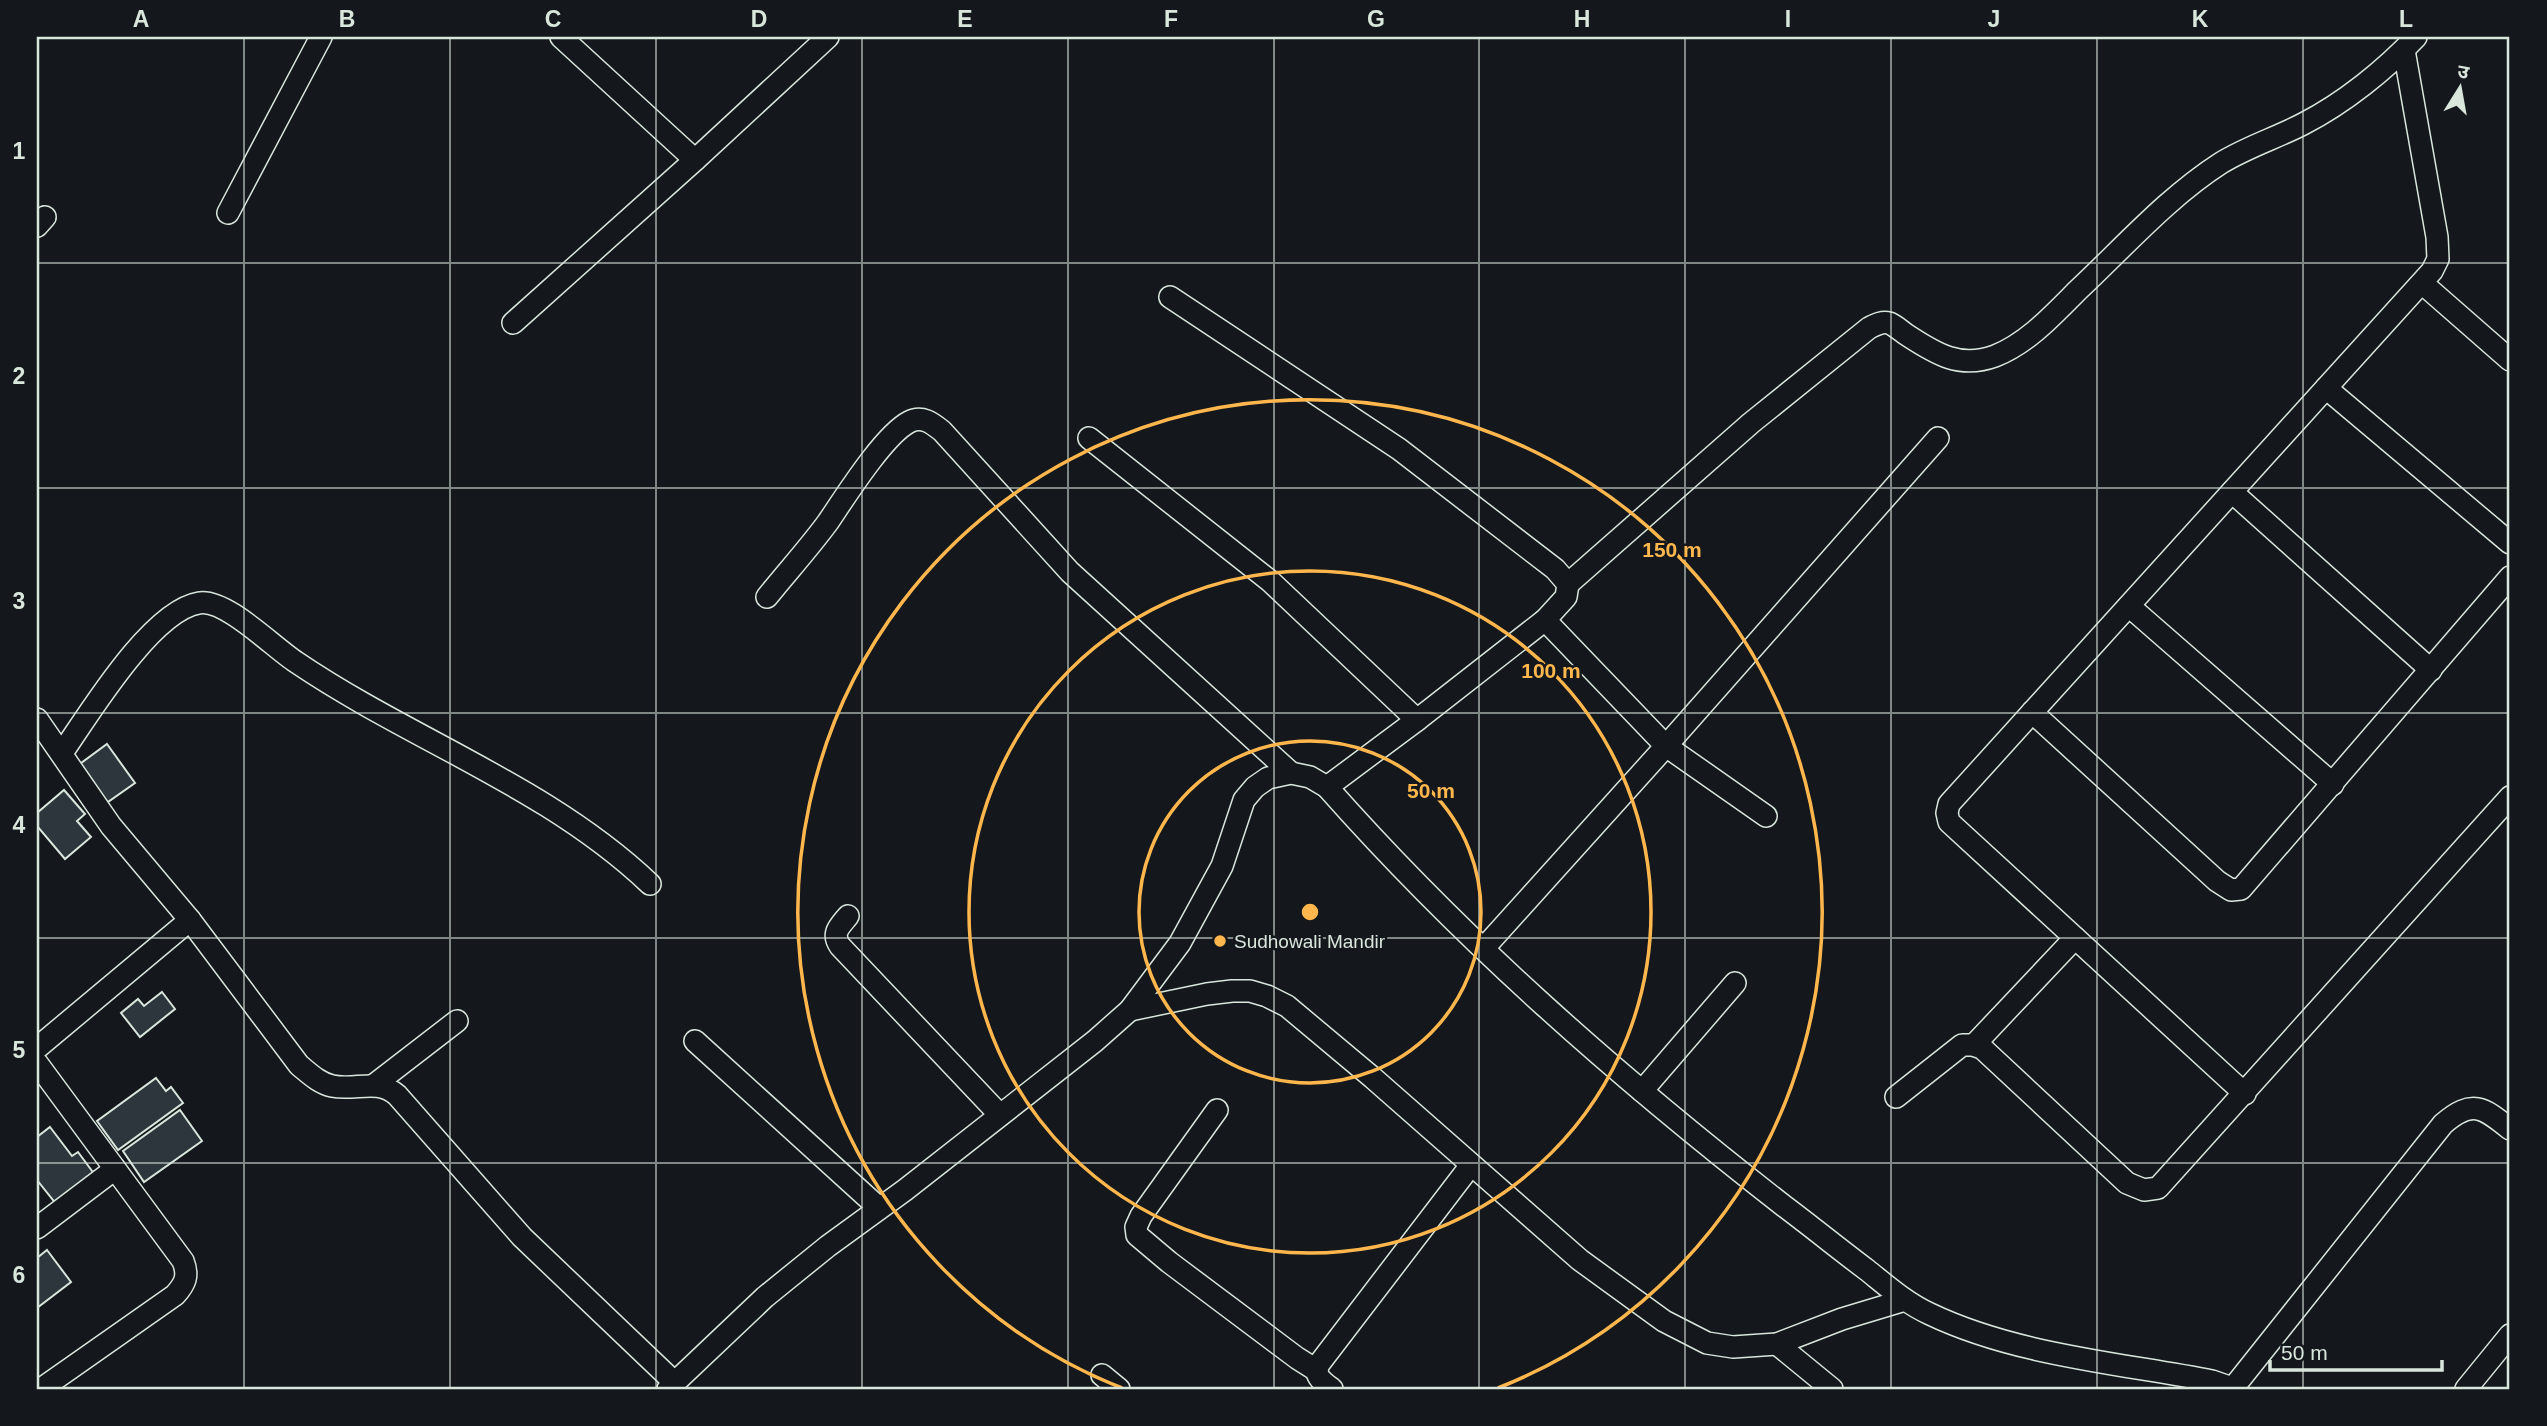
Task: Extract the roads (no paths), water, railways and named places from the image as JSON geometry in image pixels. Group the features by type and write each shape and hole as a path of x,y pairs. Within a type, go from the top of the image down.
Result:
{"street":[{"path":"228,213 321,37"},
{"path":"561,37 695,160"},
{"path":"513,323 828,37"},
{"path":"2245,1094 1949,822 1947,813 1949,804 2432,271 2438,258 2437,237 2410,43"},
{"path":"1567,584 1751,423 1869,328 1889,323 1937,355 1954,359 1969,361 1993,357 2014,348 2166,207 2217,165 2303,124 2326,110 2410,43"},
{"path":"2422,283 2510,360"},
{"path":"1170,297 1399,449 1555,569 1567,584 1566,597 1545,620 1327,786"},
{"path":"2326,388 2510,543"},
{"path":"767,597 826,524 872,460 901,427 919,419 929,421 1070,572 1291,773"},
{"path":"1089,438 1270,581 1417,720"},
{"path":"1484,948 1938,438"},
{"path":"2232,492 2431,670"},
{"path":"2032,712 2217,881 2231,890 2241,889 2510,577"},
{"path":"62,753 142,642 169,617 187,606 199,602 214,604 231,612 277,649 328,684 446,747 581,828 626,861 650,884"},
{"path":"2129,606 2333,784"},
{"path":"1545,620 1666,746 1766,816"},
{"path":"37,719 111,827 190,920 299,1065 317,1080 330,1086 347,1088 374,1085 389,1088 522,1237 671,1386 765,1297 1095,1041 1130,1010 1180,943 1226,858 1244,800 1255,787 1268,778 1291,773 1310,777 1327,786 1427,894 1570,1030 1751,1180 1905,1300 1942,1319 2012,1343 2065,1356 2212,1381 2234,1389 2443,1124 2458,1111 2478,1109 2492,1114 2510,1129"},
{"path":"1896,1097 1962,1045 1974,1045 1982,1048 2127,1183 2144,1190 2158,1188 2510,797"},
{"path":"848,916 835,936 840,946 1000,1115"},
{"path":"37,1048 190,920"},
{"path":"1974,1045 2075,938"},
{"path":"1642,1091 1735,983"},
{"path":"1130,1010 1207,994 1250,991 1267,996 1295,1011 1580,1260 1664,1321 1707,1343 1733,1347 1777,1344 1830,1323 1905,1300"},
{"path":"374,1085 457,1021"},
{"path":"695,1041 878,1208"},
{"path":"37,1063 183,1261 187,1276 185,1284 175,1295 42,1380"},
{"path":"1217,1110 1141,1216 1137,1223 1137,1234 1169,1262 1297,1358 1324,1383 1471,1165"},
{"path":"37,1228 115,1169"},
{"path":"2466,1389 2510,1335"},
{"path":"1777,1344 1832,1389"},
{"path":"1102,1375 1119,1389"}],"place":[{"name":"Sudhowali Mandir","path":"1220,941"}]}
